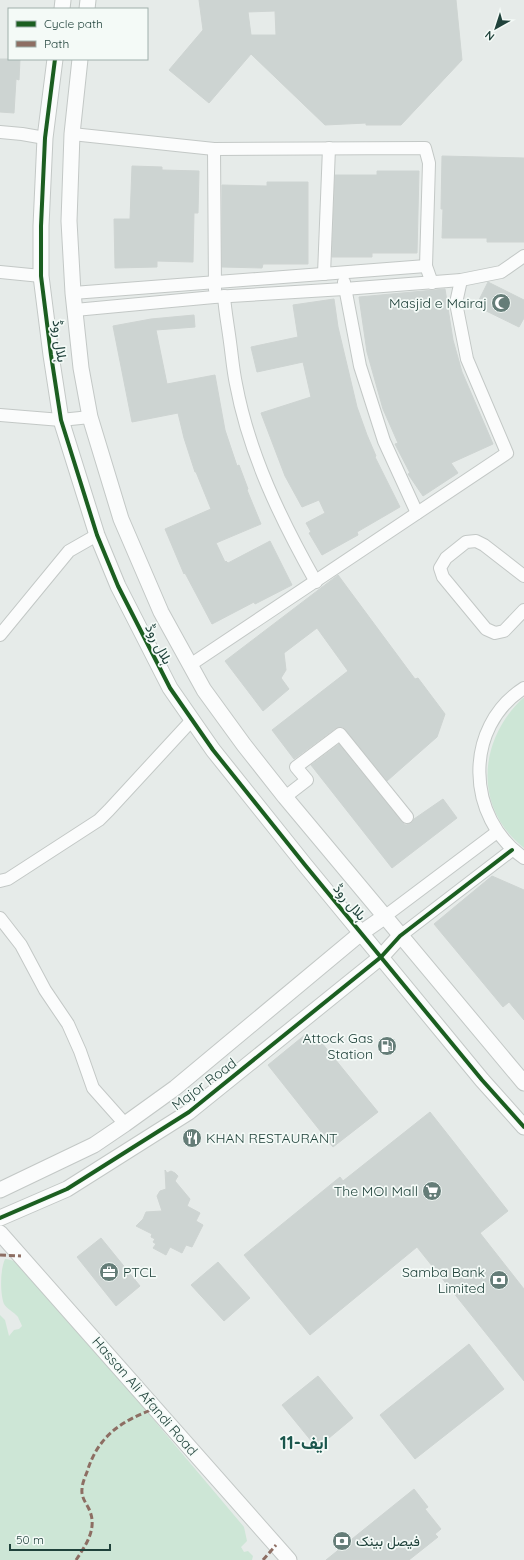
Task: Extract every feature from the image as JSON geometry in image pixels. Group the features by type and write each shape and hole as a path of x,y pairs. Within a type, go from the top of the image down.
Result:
{"street":[{"name":"ہلال روڈ","path":"56,60 45,138 41,226 41,276 61,420 97,534 118,586 170,688 251,799 482,1080 524,1127"},
{"name":"ہلال روڈ","path":"80,60 72,134 69,222 73,293 81,368 90,417 121,519 161,612 204,690 244,745 384,917 524,1083"},
{"path":"0,132 45,138"},
{"path":"72,134 214,149 425,148 429,163 426,266 432,283"},
{"path":"324,274 328,148"},
{"path":"214,149 215,282 236,384 246,426 276,506 316,582"},
{"path":"75,310 219,296 344,289 461,280 501,272 524,256"},
{"path":"73,293 426,266"},
{"path":"0,272 41,276"},
{"path":"342,272 344,289 360,366 384,441 417,513"},
{"path":"190,665 507,453 468,360 456,303 461,280"},
{"path":"0,414 61,420 90,417"},
{"path":"0,635 69,551 97,534"},
{"path":"522,616 504,631 495,633 486,629 443,577 440,568 446,558 466,542 476,541 484,545 524,576"},
{"path":"524,688 516,694 496,716 483,744 479,774 483,804 497,832 512,850 524,858"},
{"path":"0,882 8,879 98,820 192,720"},
{"path":"285,797 307,780 296,767 340,734 407,817"},
{"path":"384,917 497,832"},
{"path":"400,936 512,850"},
{"name":"Major Road","path":"0,1190 94,1145 125,1124 175,1088 361,933 384,917"},
{"path":"0,918 20,945 45,990 68,1024 80,1051 93,1088 125,1124"},
{"name":"Major Road","path":"0,1218 67,1188 189,1112 382,957 400,936"},
{"name":"Hassan Ali Afandi Road","path":"0,1233 289,1560"}],"green space":[{"path":"523,698 524,848 507,832 496,814 489,794 488,774 490,753 497,734 508,715"},
{"path":"5,1259 16,1262 30,1273 244,1527 247,1541 241,1547 244,1552 248,1551 253,1556 252,1560 0,1560 0,1315 5,1320 9,1336 14,1330 19,1329 22,1326 18,1317 4,1304 1,1288 1,1275"}],"building":[{"path":"199,0 456,0 462,60 401,125 366,125 366,123 325,125 251,54 209,103 169,70 203,30","holes":["275,11 276,35 251,35 248,12"]},
{"path":"0,59 20,60 19,80 16,79 14,113 0,112"},
{"path":"442,156 524,158 524,242 487,242 487,238 442,238"},
{"path":"132,166 162,167 162,170 199,171 198,213 194,213 193,262 157,261 157,267 115,268 114,219 130,219"},
{"path":"377,171 419,171 417,253 372,253 372,257 332,257 335,175 377,175"},
{"path":"267,182 308,182 308,264 263,264 262,268 222,267 222,185 267,186"},
{"name":"Masjid e Mairaj","path":"488,282 524,300 524,318 519,327 476,306"},
{"path":"445,289 453,340 462,372 493,444 451,463 458,473 423,496 408,474 410,473 395,444 398,443 383,409 367,352 359,297"},
{"path":"334,299 338,327 357,407 376,456 375,457 400,507 357,532 358,535 322,555 309,533 311,532 306,523 325,513 319,500 302,507 285,476 261,413 311,397 303,362 257,372 251,347 298,337 293,305"},
{"path":"194,315 195,327 156,330 167,384 215,375 225,430 237,466 239,465 248,489 247,490 261,524 216,543 225,562 226,561 228,563 270,541 292,585 255,604 254,602 212,624 185,573 184,574 165,529 211,509 195,472 178,413 132,422 113,326 151,319"},
{"path":"338,575 415,679 418,678 445,714 437,737 387,781 343,727 336,728 294,759 272,730 348,671 317,628 284,653 286,670 281,678 289,689 263,711 225,661"},
{"path":"339,744 404,824 406,825 411,823 414,819 443,799 457,818 392,868 311,765"},
{"path":"492,876 524,890 524,1020 509,1002 503,1007 434,924"},
{"path":"306,1034 312,1041 317,1037 378,1112 333,1147 268,1065"},
{"path":"430,1112 508,1211 480,1233 524,1289 524,1381 417,1247 310,1335 244,1255 340,1177 343,1181"},
{"path":"165,1170 167,1173 171,1171 178,1176 175,1181 190,1199 187,1206 200,1213 196,1221 203,1225 192,1247 186,1245 182,1253 170,1247 166,1255 153,1248 156,1244 153,1242 155,1239 151,1237 152,1234 136,1226 143,1219 146,1212 162,1211 157,1196 160,1191 166,1189"},
{"name":"PTCL","path":"101,1238 140,1286 116,1306 77,1257"},
{"path":"218,1262 250,1298 224,1321 191,1285"},
{"path":"469,1344 504,1389 415,1459 380,1415"},
{"path":"318,1376 353,1418 317,1448 282,1405"},
{"path":"414,1489 428,1507 425,1509 441,1529 435,1534 438,1537 409,1560 326,1560"}],"marked path":[{"path":"0,1255 21,1256"},
{"path":"76,1560 84,1548 90,1536 91,1530 91,1516 83,1497 82,1487 92,1459 104,1439 112,1431 132,1418 156,1408"},
{"path":"263,1560 276,1545"}],"cycle path":[{"path":"55,60 45,138 41,226 41,276 61,420 97,535 118,586 170,688 213,750 305,865 482,1080 524,1127"},
{"path":"0,1218 67,1189 189,1112 381,957 400,936 512,850"}],"place":[{"name":"Masjid e Mairaj","path":"501,303"},
{"name":"Attock Gas Station","path":"387,1046"},
{"name":"KHAN RESTAURANT","path":"192,1138"},
{"name":"The MOI Mall","path":"432,1191"},
{"name":"PTCL","path":"109,1272"},
{"name":"Samba Bank Limited","path":"499,1280"},
{"name":"فیصل بینک","path":"342,1541"}],"district":[{"name":"ایف-11","path":"304,1443"}]}
